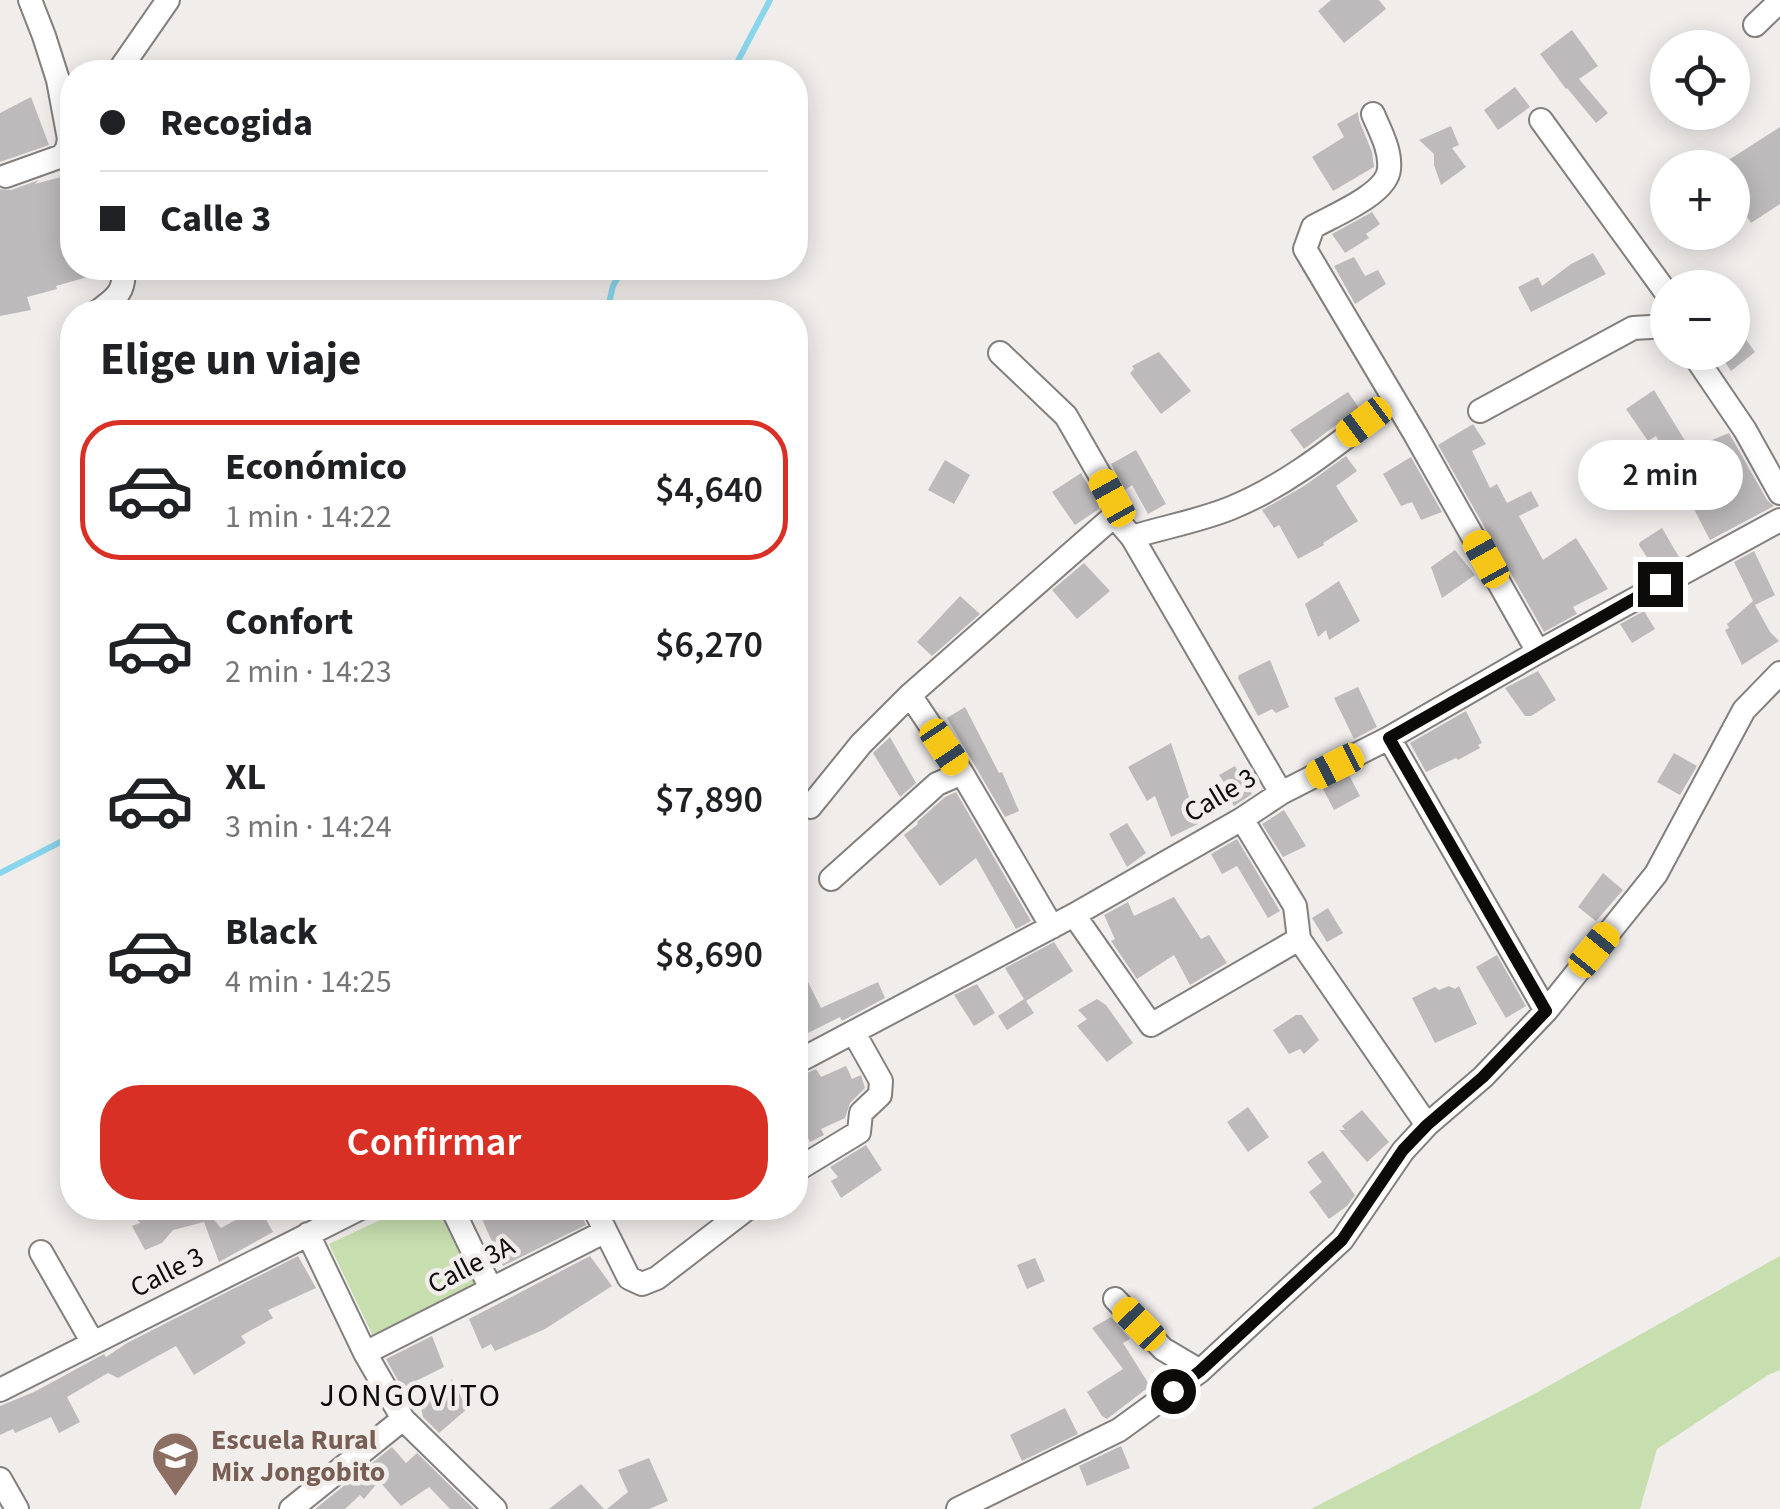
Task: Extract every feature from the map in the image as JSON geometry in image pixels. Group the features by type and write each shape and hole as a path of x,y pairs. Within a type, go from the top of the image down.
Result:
{"street":[{"path":"30,0 60,91"},
{"path":"126,60 168,0"},
{"path":"1755,25 1780,1"},
{"path":"1373,114 1386,143 1390,170 1382,188 1313,227 1305,249 1538,652"},
{"path":"1541,120 1650,270"},
{"path":"6,176 60,157"},
{"path":"1480,411 1634,328 1650,327"},
{"path":"1000,353 1066,416 1112,498 1114,516 1132,537 1280,793"},
{"path":"1704,370 1780,492"},
{"path":"1132,537 1228,509 1266,491 1395,400"},
{"path":"810,807 862,744 910,696 1114,516"},
{"name":"Calle 3","path":"808,1056 1074,914 1242,819 1280,793 1389,738 1780,520"},
{"path":"974,1505 1119,1430 1200,1371 1342,1240 1403,1150 1483,1077 1546,1011 1656,874 1744,710 1780,673"},
{"path":"910,696 962,773 1052,926"},
{"path":"1389,738 1546,1011"},
{"path":"832,880 937,784 962,773"},
{"path":"1242,819 1295,906 1299,939 1427,1125"},
{"path":"1074,914 1151,1026 1299,939"},
{"path":"808,1163 859,1132 862,1113 880,1095 881,1082 854,1033"},
{"name":"Calle 3","path":"0,1390 337,1220"},
{"path":"458,1220 491,1289"},
{"path":"599,1220 629,1278 642,1284 657,1278 732,1220"},
{"name":"Calle 3A","path":"366,1352 604,1232"},
{"path":"308,1234 403,1419 495,1509"},
{"path":"41,1252 92,1343"},
{"path":"1114,1299 1163,1349 1200,1371"},
{"path":"291,1509 403,1419"},
{"path":"0,1479 16,1509"}],"green space":[{"path":"380,1220 447,1220 480,1285 373,1336 329,1244"},
{"path":"1780,1256 1780,1370 1657,1449 1640,1509 1311,1509 1536,1393"}],"building":[{"path":"1331,0 1379,0 1386,9 1344,43 1318,11"},
{"path":"1572,30 1598,66 1579,79 1608,113 1596,123 1540,54"},
{"path":"1515,87 1530,107 1498,130 1484,110"},
{"path":"31,97 49,145 0,162 0,113"},
{"path":"1358,112 1374,167 1333,191 1312,157 1344,137 1337,124"},
{"path":"1451,126 1459,145 1452,148 1466,167 1441,185 1434,154 1419,140"},
{"path":"1780,127 1780,204 1751,223 1750,150 1744,150"},
{"path":"60,177 60,280 77,280 27,297 31,310 0,316 0,189 11,190 39,180 35,184"},
{"path":"1372,212 1380,224 1366,234 1369,238 1345,253 1332,234"},
{"path":"1593,253 1606,274 1531,312 1518,287 1538,277 1542,286"},
{"path":"1354,257 1365,276 1378,270 1386,284 1355,304 1334,266"},
{"path":"1159,352 1191,391 1161,414 1130,373 1132,366"},
{"path":"1654,390 1687,444 1693,442 1695,447 1729,433 1774,506 1710,540 1656,436 1648,441 1626,409"},
{"path":"1348,392 1359,408 1304,449 1290,430"},
{"path":"1473,424 1486,444 1472,451 1490,488 1497,484 1507,503 1531,491 1539,506 1519,516 1543,560 1576,538 1608,589 1573,607 1577,614 1544,632 1438,445"},
{"path":"1136,450 1166,504 1148,514 1132,485 1125,490 1111,464"},
{"path":"1346,456 1357,471 1336,486 1358,521 1298,559 1279,525 1274,528 1262,510"},
{"path":"1411,457 1442,512 1421,520 1412,502 1401,506 1383,474"},
{"path":"945,460 970,475 954,504 928,490"},
{"path":"1081,473 1099,509 1075,525 1052,492"},
{"path":"1662,528 1679,557 1654,568 1639,545"},
{"path":"1455,550 1475,575 1442,598 1431,567"},
{"path":"1754,551 1775,595 1755,605 1779,641 1742,665 1725,630 1753,601 1734,562"},
{"path":"1084,563 1110,591 1077,619 1052,590"},
{"path":"1339,581 1360,621 1329,640 1326,630 1318,637 1305,604"},
{"path":"960,596 980,614 932,656 917,642"},
{"path":"1644,611 1655,629 1632,643 1620,624"},
{"path":"1270,660 1289,707 1258,716 1238,678"},
{"path":"1538,671 1556,700 1525,716 1505,688"},
{"path":"1358,687 1377,727 1354,739 1334,698"},
{"path":"965,707 1019,811 1005,817 947,718"},
{"path":"1466,711 1482,743 1480,748 1426,772 1410,743"},
{"path":"890,737 916,783 900,797 873,753"},
{"path":"1171,743 1198,824 1171,837 1155,796 1147,801 1128,767"},
{"path":"1674,753 1697,766 1680,795 1657,782"},
{"path":"1235,766 1252,794 1234,806 1219,775"},
{"path":"1349,775 1360,796 1334,810 1323,789"},
{"path":"956,792 1031,921 1016,929 976,858 940,886 904,835 945,797"},
{"path":"1284,810 1306,846 1283,857 1262,824"},
{"path":"1127,823 1146,853 1127,867 1109,834"},
{"path":"1237,839 1280,911 1268,918 1237,866 1222,874 1211,854"},
{"path":"1603,873 1623,890 1596,921 1578,907"},
{"path":"1174,897 1201,939 1209,935 1227,963 1190,985 1174,955 1137,979 1111,941 1115,939 1104,915 1128,902 1134,916"},
{"path":"1328,908 1343,933 1327,942 1312,918"},
{"path":"1054,942 1073,971 1026,1001 1034,1013 1007,1030 998,1016 1024,999 1005,968"},
{"path":"1497,955 1526,1006 1506,1018 1476,967"},
{"path":"808,982 821,1008 878,982 885,998 842,1021 840,1017 808,1033"},
{"path":"977,984 995,1013 974,1026 954,995"},
{"path":"1459,986 1477,1024 1435,1043 1412,998 1435,987 1439,990"},
{"path":"1097,999 1106,1005 1133,1043 1107,1062 1077,1026 1087,1019 1078,1010"},
{"path":"1302,1015 1319,1040 1304,1054 1300,1049 1289,1054 1273,1030"},
{"path":"846,1066 852,1079 861,1075 865,1088 850,1103 845,1118 821,1129 824,1135 810,1142 808,1072 816,1069 821,1077"},
{"path":"1248,1107 1269,1137 1248,1152 1227,1122"},
{"path":"1362,1110 1389,1142 1367,1162 1339,1130 1345,1130 1342,1126"},
{"path":"866,1145 882,1170 841,1198 831,1181 838,1177 830,1167"},
{"path":"1323,1151 1355,1195 1329,1219 1309,1192 1322,1182 1307,1162"},
{"path":"138,1220 214,1220 221,1228 236,1220 266,1220 273,1232 219,1262 204,1222 173,1230 162,1243 145,1250 132,1226 140,1223"},
{"path":"482,1220 584,1220 586,1225 503,1266"},
{"path":"298,1256 316,1288 268,1310 273,1318 241,1336 246,1343 194,1375 176,1346 118,1378 108,1373 67,1397 80,1422 59,1433 51,1417 15,1433 13,1429 0,1435 0,1406 104,1354 106,1357"},
{"path":"590,1256 612,1286 545,1329 495,1351 491,1344 482,1349 469,1319"},
{"path":"1035,1258 1045,1281 1027,1289 1017,1265"},
{"path":"1111,1317 1130,1339 1123,1343 1150,1386 1107,1419 1087,1392 1123,1369 1092,1328"},
{"path":"432,1336 444,1367 402,1388 386,1359"},
{"path":"452,1379 467,1409 439,1433 423,1417 421,1408"},
{"path":"1065,1408 1078,1434 1022,1461 1010,1435"},
{"path":"1121,1446 1130,1468 1087,1486 1079,1466"},
{"path":"392,1447 406,1463 417,1453 474,1509 450,1509 429,1487 401,1506 379,1481 364,1499 360,1495 345,1509 315,1509"},
{"path":"649,1458 668,1501 649,1509 607,1509 628,1492 618,1470"},
{"path":"581,1484 604,1509 549,1509"}],"waterway":[{"path":"738,60 770,0"},
{"path":"610,300 616,280"},
{"path":"0,873 60,842"}],"place":[{"name":"Escuela Rural Mix Jongobito","path":"176,1498"}],"district":[{"name":"JONGOVITO","path":"411,1396"}],"route":[{"path":"1173,1391 1200,1371 1342,1240 1403,1150 1483,1077 1546,1011 1389,738 1660,584"}]}
